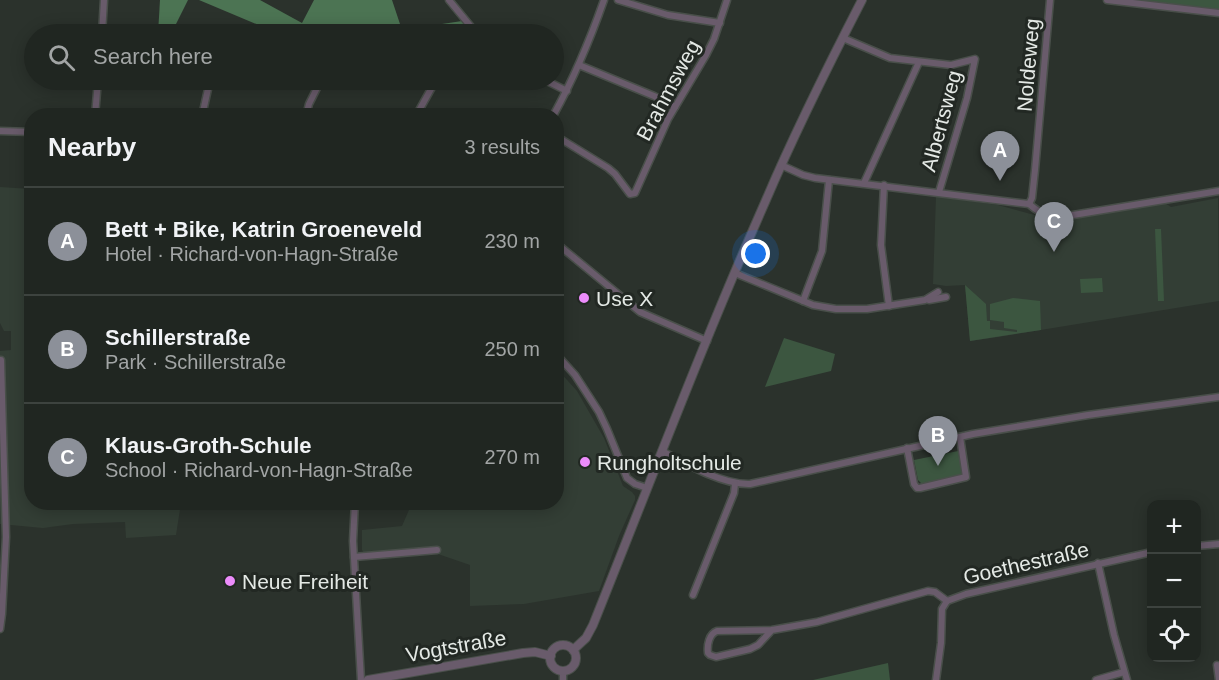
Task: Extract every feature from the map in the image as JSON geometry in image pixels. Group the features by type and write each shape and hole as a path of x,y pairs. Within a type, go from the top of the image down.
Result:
{"street":[{"path":"103,24 104,0"},
{"path":"449,0 467,24"},
{"path":"557,108 579,65 604,0"},
{"path":"618,0 668,15 720,23"},
{"name":"Brahmsweg","path":"564,141 608,168 627,192 632,195 637,191 659,137 706,55 727,0"},
{"path":"573,650 586,638 593,625 662,451 781,165 862,0"},
{"name":"Noldeweg","path":"1029,204 1032,198 1035,170 1050,0"},
{"path":"1107,0 1219,13"},
{"path":"843,38 890,58 919,62 864,183"},
{"name":"Albertsweg","path":"919,62 951,65 975,58 967,98 939,192"},
{"path":"579,65 675,107"},
{"path":"96,108 97,90"},
{"path":"204,108 208,90"},
{"path":"308,108 316,90"},
{"path":"420,108 430,90"},
{"path":"0,131 24,132"},
{"path":"781,165 803,175 830,180 1029,204 1040,213 1063,217 1219,191"},
{"path":"802,301 822,251 830,180"},
{"path":"884,185 881,245 889,306"},
{"path":"564,250 640,312 707,341"},
{"path":"735,273 824,308 867,309 946,297"},
{"path":"925,300 938,292"},
{"path":"0,360 3,561 0,628"},
{"path":"564,363 599,412 627,478 647,488"},
{"path":"662,451 693,467 735,484 756,483 960,437 1088,415 1219,397"},
{"path":"907,448 914,484 920,488 966,477 960,437"},
{"path":"693,595 734,493 735,484"},
{"path":"355,510 353,541 361,680"},
{"path":"1201,546 1219,544"},
{"path":"354,557 437,550"},
{"name":"Goethestraße","path":"772,630 753,648 716,657 708,653 709,639 714,632 772,630 834,618 928,591 935,592 947,601 966,594 1147,553"},
{"path":"1098,563 1127,680"},
{"path":"936,680 941,643 942,609 947,601"},
{"path":"560,645 570,646 573,650 576,653 574,667 563,676 551,664 551,656 560,645"},
{"name":"Vogtstraße","path":"368,680 523,653 535,652 551,656"},
{"path":"1217,665 1218,680"},
{"path":"1096,680 1124,672"}],"shaded area":[{"path":"0,187 24,189 24,510 180,510 176,535 126,538 125,522 73,524 43,528 0,524 0,351 11,350 11,331 4,331 0,323"},
{"path":"936,196 998,205 1053,220 1165,203 1171,207 1218,198 1219,301 970,341 965,285 933,284"},
{"path":"564,377 577,391 604,438 623,486 635,496 599,591 524,604 470,606 470,565 438,554 437,546 364,553 362,550 362,530 402,526 409,510 564,510"}],"green space":[{"path":"160,0 188,0 176,24 159,24"},
{"path":"199,0 260,0 302,23 314,0 392,0 400,24 256,24"},
{"path":"1127,0 1219,0 1219,11"},
{"path":"462,21 464,24 442,24"},
{"path":"1155,229 1161,229 1164,301 1158,301"},
{"path":"1102,278 1103,292 1081,293 1080,279"},
{"path":"965,285 986,304 990,329 1017,332 1017,330 1004,328 1004,322 990,320 990,304 1013,298 1040,301 1041,330 970,341"},
{"path":"784,338 835,354 831,371 765,387"},
{"path":"958,451 962,472 959,478 922,484 918,480 914,460"},
{"path":"888,663 890,680 813,680"}],"place":[{"name":"Bett + Bike, Katrin Groeneveld","path":"1000,181"},
{"name":"Klaus-Groth-Schule","path":"1054,252"},
{"name":"Use X","path":"584,298"},
{"name":"Rungholtschule","path":"585,462"},
{"name":"Schillerstraße","path":"938,466"},
{"name":"Neue Freiheit","path":"230,581"}]}
